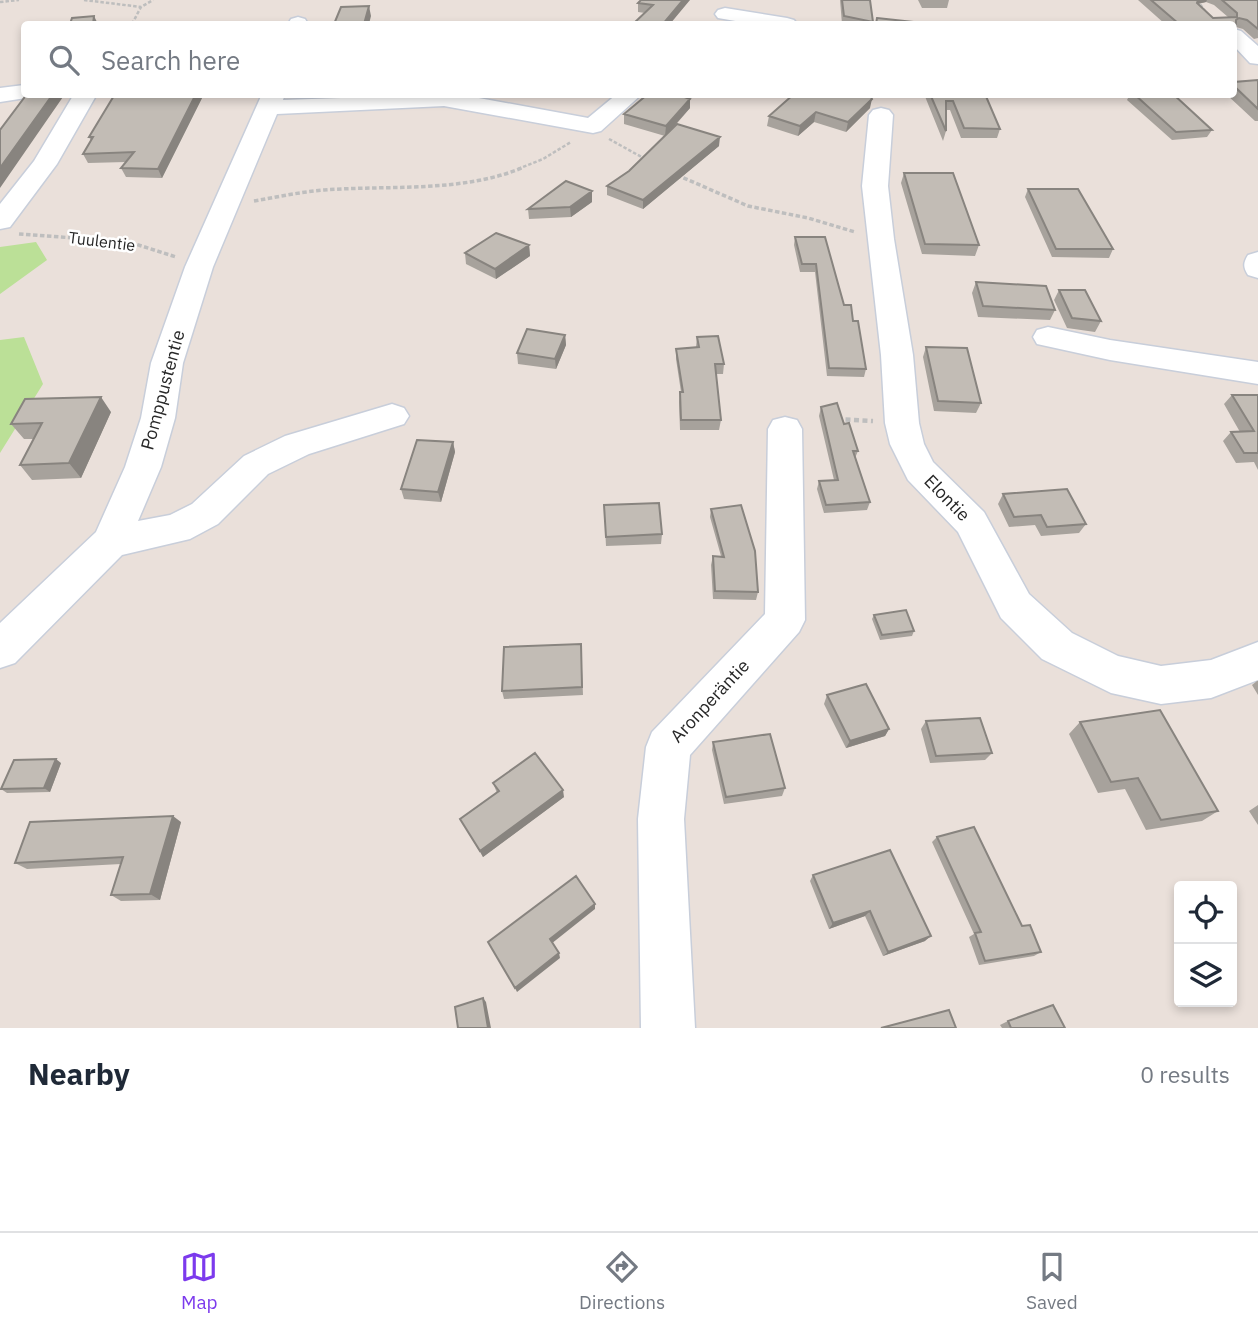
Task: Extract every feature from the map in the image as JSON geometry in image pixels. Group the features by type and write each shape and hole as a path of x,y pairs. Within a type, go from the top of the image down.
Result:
{"street":[{"path":"725,13 770,21"},
{"path":"1237,38 1258,58"},
{"path":"0,95 21,92"},
{"path":"5,228 84,98"},
{"path":"272,101 444,99 593,126 626,98"},
{"name":"Pomppustentie","path":"0,650 111,542 143,467 158,418 167,363 199,267 272,101"},
{"name":"Elontie","path":"881,115 875,186 880,239 897,355 902,424 907,444 920,471 971,522 1014,606 1057,646 1111,674 1161,685 1211,679 1258,661"},
{"path":"1258,261 1258,269"},
{"path":"1048,337 1110,350 1258,373"},
{"path":"111,542 177,527 205,514 256,465 297,445 392,416"},
{"name":"Aronperäntie","path":"668,1028 661,819 667,747 785,620 785,429"}],"path":[{"path":"0,2 19,0"},
{"path":"84,0 141,7"},
{"path":"134,21 141,7 153,0"},
{"path":"1197,0 1205,11"},
{"path":"226,205 320,190 469,183 548,159 593,126 619,146 656,164"},
{"path":"668,171 748,206 808,218 880,239"},
{"name":"Tuulentie","path":"5,228 128,242 161,251 199,267"},
{"path":"785,429 795,423 817,419 902,424"}],"green space":[{"path":"36,242 47,260 0,294 0,247"},
{"path":"24,337 43,384 0,453 0,340"}],"building":[{"path":"641,0 683,0 666,21 636,21 653,5 638,3"},
{"path":"842,0 870,0 873,21 844,16"},
{"path":"1151,0 1198,0 1197,3 1213,18 1237,17 1237,13 1222,0 1258,0 1258,29 1247,20 1239,18 1236,21 1176,21"},
{"path":"369,6 365,21 335,21 341,7"},
{"path":"94,16 93,21 71,21 72,18"},
{"path":"877,18 904,21 876,21"},
{"path":"1258,80 1258,109 1237,89 1237,82"},
{"path":"24,98 50,98 0,168 0,130"},
{"path":"113,98 194,98 158,169 121,168 134,152 83,154 93,137 89,137"},
{"path":"643,98 690,99 666,126 624,114"},
{"path":"789,98 872,99 848,122 816,112 800,126 769,116"},
{"path":"932,98 987,98 1000,129 964,128 953,101 946,101 946,131"},
{"path":"1138,98 1177,98 1212,130 1176,132"},
{"path":"677,124 720,137 643,200 607,186 629,171"},
{"path":"904,173 953,173 979,245 925,244"},
{"path":"566,181 592,191 570,207 528,209"},
{"path":"1028,189 1078,189 1113,249 1056,249"},
{"path":"496,233 529,245 495,269 465,253"},
{"path":"795,237 825,237 844,305 851,305 853,321 858,321 866,369 829,368 816,264 802,264"},
{"path":"976,282 1046,286 1055,310 983,306"},
{"path":"1059,290 1085,290 1101,321 1072,318"},
{"path":"527,329 565,335 555,359 517,353"},
{"path":"718,336 724,364 715,364 721,420 681,420 680,392 683,392 676,349 699,347 697,337"},
{"path":"926,347 967,348 981,403 938,401"},
{"path":"1232,395 1258,395 1258,453 1244,453 1231,432 1254,431"},
{"path":"101,397 69,463 20,465 42,423 11,424 25,399"},
{"path":"837,403 844,424 849,423 858,451 853,451 870,502 826,505 819,481 838,480 821,407"},
{"path":"417,440 453,442 438,492 401,489"},
{"path":"1067,489 1086,524 1047,527 1041,515 1014,517 1003,494"},
{"path":"659,503 662,534 606,537 604,505"},
{"path":"741,505 755,551 758,592 715,591 713,556 724,557 711,509"},
{"path":"906,610 914,631 882,635 874,615"},
{"path":"581,644 582,687 502,691 504,647"},
{"path":"866,684 889,729 850,741 827,695"},
{"path":"1160,710 1218,811 1161,820 1138,778 1111,782 1080,722"},
{"path":"980,718 992,753 936,756 926,721"},
{"path":"770,734 785,788 726,797 713,742"},
{"path":"535,753 563,790 480,851 460,819 499,791 493,783"},
{"path":"56,759 44,788 1,789 14,760"},
{"path":"173,816 150,894 111,895 123,857 15,863 30,822"},
{"path":"974,827 1022,926 1030,925 1041,952 985,961 975,933 981,932 937,837"},
{"path":"890,850 931,936 888,952 870,911 833,923 813,875"},
{"path":"576,876 595,904 550,939 559,953 515,988 488,942"},
{"path":"483,998 488,1028 458,1028 455,1007"},
{"path":"1053,1005 1065,1028 1011,1028 1008,1021"},
{"path":"949,1010 956,1028 881,1028"}]}
